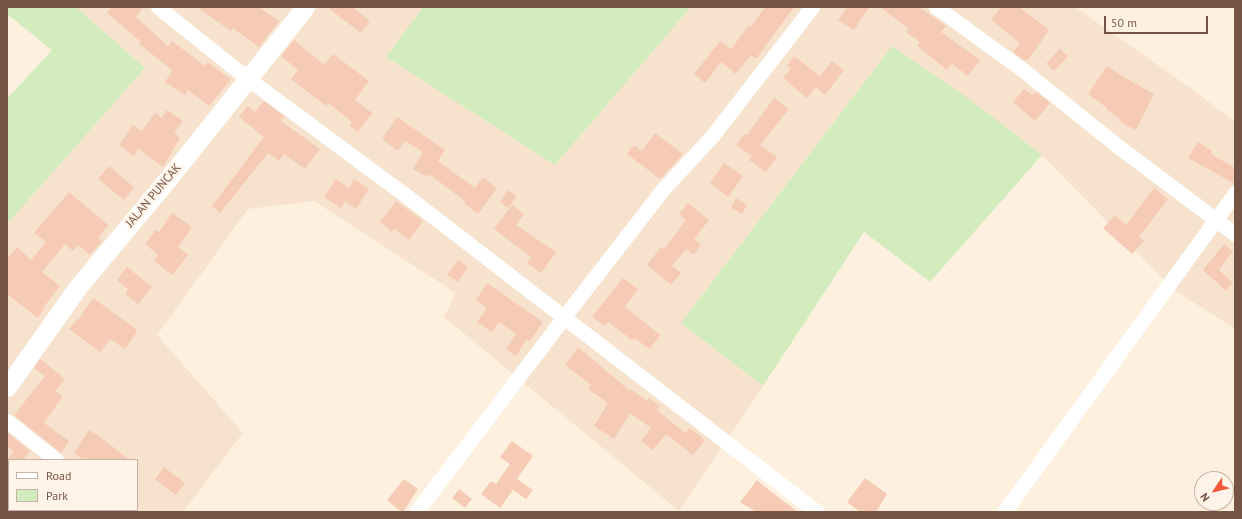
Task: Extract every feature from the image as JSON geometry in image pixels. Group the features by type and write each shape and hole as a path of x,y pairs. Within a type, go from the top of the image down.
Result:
{"street":[{"path":"158,7 247,78 397,190 817,512"},
{"name":"JALAN PUNCAK","path":"7,387 77,288 167,180 305,7"},
{"path":"416,512 563,318 672,179 712,136 812,7"},
{"path":"936,7 1022,70 1115,144 1235,234"},
{"path":"1004,512 1235,193"},
{"path":"7,421 55,459"}],"shaded area":[{"path":"76,7 423,7 386,57 555,165 691,7 1075,7 1189,87 1235,122 1235,329 1173,289 1042,155 892,46 681,323 763,386 679,511 444,317 456,293 314,201 248,209 157,335 243,433 183,512 7,512 7,224 145,68"}],"green space":[{"path":"7,7 76,7 145,68 7,224 7,99 52,50 7,14"},
{"path":"423,7 691,7 555,165 386,57"},
{"path":"892,46 969,99 1042,155 930,282 864,232 763,386 681,323"}],"building":[{"path":"112,7 143,7 136,17 168,46 172,41 205,66 208,62 231,80 209,106 188,90 185,95 165,82 172,71 171,69 139,44 141,42 107,13"},
{"path":"197,7 259,7 279,21 259,47 233,28 231,31"},
{"path":"327,7 352,7 370,21 361,33"},
{"path":"765,7 794,7 756,59 751,55 736,74 721,62 705,83 694,74 720,41 731,49 749,25 751,27"},
{"path":"847,7 869,7 854,30 838,20"},
{"path":"880,7 919,7 946,26 941,32 980,60 968,76 952,64 947,70 917,46 920,42 906,32 909,29"},
{"path":"1001,7 1019,7 1049,30 1028,60 1024,60 1013,52 1020,43 991,20"},
{"path":"294,40 324,65 333,54 369,81 355,100 372,113 358,132 349,125 352,122 328,103 326,106 291,79 298,70 281,56"},
{"path":"1060,49 1068,56 1054,71 1046,64"},
{"path":"794,56 820,76 832,61 844,70 825,95 816,87 807,98 783,78 791,68 787,66"},
{"path":"1107,66 1154,94 1136,130 1120,122 1121,120 1088,94"},
{"path":"1024,89 1032,95 1036,92 1050,103 1035,121 1013,102"},
{"path":"774,98 789,109 760,145 777,157 766,172 749,160 752,156 736,145 744,134 747,135"},
{"path":"264,101 284,116 281,121 320,149 305,169 284,154 279,161 268,153 220,213 212,206 264,137 239,117 248,106 255,112"},
{"path":"167,110 183,121 174,133 180,138 163,167 138,149 134,156 119,145 133,125 142,131 155,113 162,118"},
{"path":"397,117 445,150 438,161 475,188 483,177 497,188 478,214 464,203 465,201 429,174 427,177 413,169 423,152 405,141 398,151 382,139"},
{"path":"655,133 683,154 660,179 627,154 634,145 642,151"},
{"path":"1198,142 1212,151 1211,154 1235,168 1235,184 1188,158"},
{"path":"724,163 743,176 728,197 710,183"},
{"path":"109,166 134,187 124,200 98,179"},
{"path":"336,179 349,188 354,179 369,189 356,209 345,201 341,208 324,197"},
{"path":"1154,188 1168,199 1139,237 1144,241 1132,254 1103,228 1115,215 1126,225"},
{"path":"508,190 517,196 508,208 500,202"},
{"path":"69,192 108,225 98,238 102,241 90,255 78,245 73,251 65,244 42,272 60,286 43,308 44,309 38,318 7,294 7,259 17,247 31,260 46,242 34,233"},
{"path":"736,198 747,205 742,214 731,208"},
{"path":"396,201 423,221 409,240 394,229 392,232 380,222"},
{"path":"688,203 709,220 694,239 701,245 694,255 686,249 672,266 681,273 671,285 647,265 661,247 664,249 686,220 679,214"},
{"path":"512,205 524,214 516,225 556,252 541,273 527,263 531,257 494,229"},
{"path":"172,213 192,227 178,247 188,255 172,275 154,261 158,255 145,244 156,230 159,232"},
{"path":"1224,244 1233,251 1219,270 1233,283 1226,291 1203,270"},
{"path":"458,260 468,267 458,282 447,275"},
{"path":"127,267 152,287 138,304 125,294 128,289 117,280"},
{"path":"623,278 638,289 625,307 660,335 650,349 634,338 632,340 608,322 605,326 592,317"},
{"path":"487,283 543,322 530,341 527,339 516,356 506,349 516,334 499,322 492,332 477,322 487,308 476,300"},
{"path":"93,298 136,329 136,333 125,349 110,339 100,352 69,329 77,319 78,320"},
{"path":"578,347 630,391 631,389 647,401 649,398 660,406 657,410 685,433 690,428 705,440 693,455 666,434 653,450 641,441 651,428 630,413 614,439 594,426 608,403 588,389 591,385 565,365"},
{"path":"40,359 65,379 55,391 63,396 44,423 69,441 61,453 14,415 45,376 34,368"},
{"path":"89,430 129,459 83,459 74,453"},
{"path":"7,432 30,451 24,459 7,460 14,451 7,446"},
{"path":"512,441 533,456 517,479 533,490 526,499 513,490 500,508 481,494 491,481 496,484 510,464 500,457"},
{"path":"164,467 185,483 176,495 155,479"},
{"path":"865,478 887,494 876,512 860,512 847,502"},
{"path":"404,479 418,489 403,512 401,512 387,500"},
{"path":"757,480 798,512 756,512 740,502"},
{"path":"459,489 472,499 465,508 452,498"}]}
